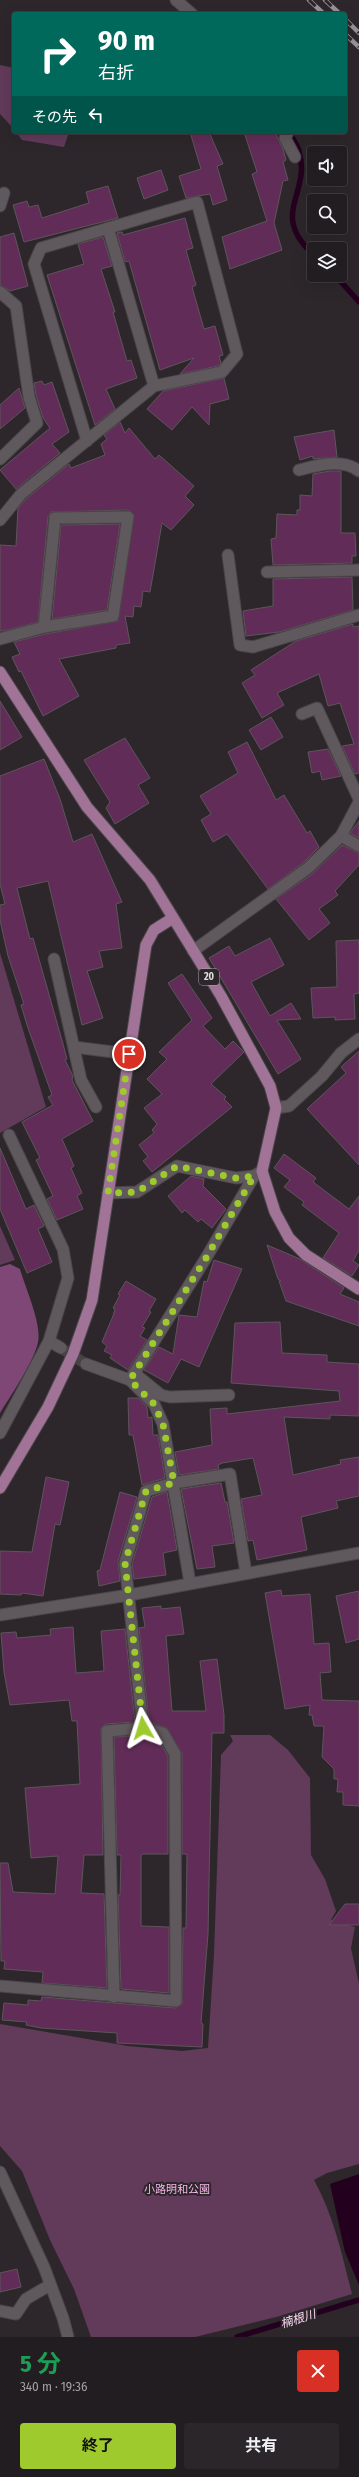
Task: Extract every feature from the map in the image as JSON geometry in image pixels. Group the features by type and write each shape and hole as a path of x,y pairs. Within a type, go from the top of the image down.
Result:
{"main road":[{"name":"20","path":"0,672 88,807 150,880 221,996 270,1086 276,1108 258,1173"},
{"path":"0,1488 48,1407 73,1354 92,1300 146,945 154,930 173,918"},
{"path":"258,1173 275,1212 289,1238 306,1255 359,1288"}],"street":[{"path":"176,0 190,12"},
{"path":"287,134 285,138 295,157"},
{"path":"0,206 4,193"},
{"path":"0,520 21,494 87,441 154,386 222,372 237,354 197,202 41,248 34,264 87,441"},
{"path":"108,228 154,386"},
{"path":"0,292 16,306 29,396 37,423 0,459"},
{"path":"299,470 327,463 353,466 359,471"},
{"path":"0,639 44,627 113,616 128,517 55,518 44,627"},
{"path":"228,555 240,645 253,647 359,615"},
{"path":"267,572 359,570"},
{"path":"302,714 317,708 359,799"},
{"path":"193,951 308,868 340,836 359,802"},
{"path":"340,836 359,846"},
{"path":"54,958 81,1080 96,1107"},
{"path":"276,1108 289,1106 322,1076 341,1053 359,1039"},
{"path":"74,1047 129,1054"},
{"path":"0,1433 49,1341 68,1278 63,1249 9,1135"},
{"path":"108,1193 137,1192 177,1166 236,1178 258,1173"},
{"path":"132,1376 258,1173"},
{"path":"49,1341 61,1348"},
{"path":"86,1364 132,1376 161,1395 170,1398 230,1395"},
{"path":"132,1376 154,1404 163,1424 190,1583"},
{"path":"143,1728 125,1563 146,1491 174,1483 230,1474 246,1573"},
{"path":"0,1615 129,1594 359,1553"},
{"path":"0,1986 114,1997 176,2001 175,1754 163,1733 143,1728 107,1731 114,1997"},
{"path":"0,2172 50,2284 68,2337"},
{"path":"0,2311 16,2314 26,2299 50,2284"}],"green space":[{"path":"0,65 12,68 12,127 0,114"},
{"path":"18,134 68,134 64,147 22,140"},
{"path":"0,953 46,1107 0,1133"},
{"path":"0,1226 15,1260 0,1265"},
{"name":"小路明和公園","path":"230,1735 270,1735 288,1750 310,1778 311,1855 325,1879 336,1911 331,1920 355,1927 351,1948 359,1984 359,2164 327,2173 314,2180 332,2222 352,2294 280,2316 195,2337 91,2337 74,2289 50,2240 22,2171 0,2146 0,2024 128,2046 182,2051 208,2048 214,1954 221,1755 233,1741"}],"shaded area":[{"path":"10,1264 20,1269 38,1326 39,1334 36,1350 32,1359 0,1413 0,1267"},
{"path":"359,2174 359,2285 345,2252 330,2184"}],"building":[{"path":"191,134 210,134 223,164 217,166 227,200 213,205 210,194 186,198 179,176 201,169"},
{"path":"245,134 276,134 286,160 283,162 288,180 283,181 274,223 282,250 230,269 222,237 267,221 252,174 257,172"},
{"path":"161,170 168,190 144,199 137,178"},
{"path":"108,186 118,218 24,242 13,205 27,201 29,207 38,205 42,218 89,203 86,192"},
{"path":"185,218 193,248 186,250 196,285 192,287 204,329 215,326 223,355 219,356 221,363 218,366 180,374 194,358 160,370 129,261 125,262 117,233 122,232 123,235"},
{"path":"14,233 28,286 10,291 0,285 0,237"},
{"path":"103,237 112,266 101,269 115,312 113,312 127,361 131,360 137,378 106,389 115,409 95,425 47,275 84,264 78,244"},
{"path":"224,378 229,399 210,404 209,425 192,407 172,430 147,409 163,391"},
{"path":"42,381 44,385 52,382 69,432 52,444 60,453 16,489 0,470 50,428 43,418 36,395 34,383"},
{"path":"19,388 25,408 0,429 0,405"},
{"path":"120,422 125,433 129,428 155,459 159,455 194,486 185,496 194,505 171,530 162,523 150,592 143,591 141,607 134,606 133,617 125,616 130,643 116,645 116,648 59,659 79,696 43,716 21,671 19,672 12,657 20,654 14,642 45,634 118,621 134,515 128,510 51,512 48,517 38,622 4,631 0,631 0,545 16,546 18,508 26,499 69,464 71,468 105,455 101,444 107,439 104,435"},
{"path":"334,430 337,457 313,459 313,456 300,460 294,437"},
{"path":"341,471 341,533 355,533 356,556 352,556 352,563 273,565 271,539 276,538 277,514 297,515 297,510 300,510 300,495 312,496 313,474"},
{"path":"120,524 107,610 52,619 61,525"},
{"path":"352,577 353,610 279,632 246,636 243,611 273,606 273,579"},
{"path":"353,624 353,627 359,626 359,773 355,774 342,746 354,744 340,703 328,706 319,674 277,693 284,705 262,718 242,683 255,675 251,670 296,641"},
{"path":"0,701 22,737 0,750"},
{"path":"271,717 283,737 261,750 249,730"},
{"path":"125,738 150,778 138,785 149,803 115,824 106,808 110,802 84,760"},
{"path":"247,742 276,800 284,795 307,833 310,831 319,847 303,863 268,889 227,834 213,842 201,820 211,814 200,796 238,773 228,752"},
{"path":"328,749 341,776 322,780 320,771 312,773 308,752"},
{"path":"44,759 60,799 73,842 92,834 122,902 116,904 122,948 99,951 103,967 87,971 103,1018 82,1025 48,881 17,888 30,939 33,938 63,1044 67,1059 65,1060 73,1076 72,1080 93,1121 62,1139 74,1166 71,1168 82,1193 77,1196 83,1209 57,1220 47,1199 53,1196 36,1160 40,1158 22,1122 53,1105 48,1097 52,1095 21,1005 24,1004 8,956 0,920 0,905 5,904 0,884 0,776"},
{"path":"359,821 359,838 350,833"},
{"path":"342,845 359,853 359,865 335,891 338,895 319,909 330,923 309,940 276,899 312,874"},
{"path":"270,938 284,965 251,982 270,1016 291,1003 301,1019 277,1020 301,1059 278,1074 209,958 229,946 235,956"},
{"path":"359,940 359,993 354,994 355,1019 335,1020 335,1017 313,1018 311,988 337,987 336,941"},
{"path":"182,974 212,1018 203,1026 225,1049 233,1041 244,1052 211,1084 226,1097 224,1099 232,1107 152,1172 143,1161 148,1157 139,1145 154,1133 152,1130 157,1124 144,1108 162,1094 147,1079 167,1059 159,1052 192,1020 168,983"},
{"path":"359,1051 359,1165 307,1109 346,1073 341,1067"},
{"path":"0,1148 26,1209 34,1205 44,1226 38,1229 52,1262 27,1273 0,1209"},
{"path":"284,1154 316,1178 313,1182 349,1209 359,1196 359,1250 353,1261 359,1265 352,1276 323,1258 339,1233 302,1205 304,1202 284,1187 290,1180 274,1168"},
{"path":"191,1176 204,1179 203,1186 226,1209 212,1228 201,1219 198,1222 185,1210 182,1213 168,1196"},
{"path":"267,1245 300,1259 344,1288 340,1294 359,1302 359,1326 286,1301 279,1281 281,1281 278,1279"},
{"path":"214,1260 242,1269 199,1367 181,1359 168,1383 144,1370 159,1347 173,1354 179,1315 197,1317 204,1281 207,1282"},
{"path":"126,1281 156,1299 149,1311 151,1312 142,1327 145,1328 140,1336 147,1340 128,1370 110,1358 112,1355 104,1351 107,1346 102,1342 113,1316 115,1309 113,1308 120,1295 118,1294"},
{"path":"280,1322 282,1353 327,1355 327,1362 359,1364 359,1416 330,1415 330,1419 284,1417 293,1475 341,1464 340,1460 359,1457 359,1496 336,1501 338,1508 301,1517 307,1550 257,1560 253,1540 248,1541 241,1499 262,1495 253,1458 222,1463 218,1465 219,1469 179,1475 175,1452 212,1445 210,1409 227,1408 227,1414 340,1401 339,1391 231,1383 235,1323"},
{"path":"128,1398 138,1398 147,1407 148,1418 152,1417 153,1435 158,1435 165,1478 142,1485 133,1435 129,1435"},
{"path":"46,1477 69,1482 60,1525 55,1524 43,1596 22,1593 21,1595 0,1594 0,1551 32,1552"},
{"path":"221,1483 225,1502 227,1502 234,1543 212,1546 215,1567 197,1569 181,1489"},
{"path":"120,1492 137,1497 118,1561 120,1581 99,1586 97,1571 100,1570"},
{"path":"167,1492 177,1550 163,1553 166,1575 134,1579 132,1564 152,1497"},
{"path":"281,1590 282,1596 310,1594 314,1644 329,1643 331,1672 320,1673 322,1700 359,1701 359,1806 343,1805 343,1792 337,1792 338,1779 334,1779 334,1769 322,1757 324,1726 314,1726 312,1715 309,1715 310,1705 285,1709 265,1593"},
{"path":"359,1591 359,1639 346,1643 336,1596"},
{"path":"161,1606 161,1609 180,1607 184,1634 166,1636 172,1711 206,1711 200,1661 217,1659 224,1715 224,1733 212,1733 208,1934 201,2023 203,2024 202,2047 117,2043 117,2033 41,2028 26,2025 27,2022 2,2020 4,2003 28,2005 28,2000 41,2001 42,1997 175,2008 182,2004 183,1928 186,1928 187,1854 182,1854 182,1754 167,1728 149,1722 139,1628 145,1627 142,1608"},
{"path":"73,1627 76,1673 104,1671 101,1631 125,1629 135,1722 106,1724 101,1728 103,1855 84,1855 81,1893 104,1894 107,1988 42,1983 43,1972 4,1969 5,1961 1,1961 0,1863 8,1863 13,1892 55,1894 58,1856 31,1858 25,1788 80,1784 77,1721 72,1721 69,1700 10,1705 4,1672 1,1633 16,1632 17,1638 51,1635 50,1629"},
{"path":"142,1735 158,1739 168,1756 168,1854 142,1854 141,1856 141,1926 169,1927 169,1993 121,1989 118,1895 120,1895 121,1855 117,1855 114,1737"},
{"path":"345,1904 359,1904 359,1925 329,1925"},
{"path":"17,2269 21,2287 0,2292 0,2273"}],"waterway":[{"path":"290,134 298,149 301,166 300,180 292,215 294,228 301,241 307,247"},
{"path":"341,282 359,302"},
{"name":"楠根川","path":"237,2337 359,2300"}],"tunnel":[{"path":"61,1348 86,1364"}],"railway":[{"path":"309,0 322,12"},
{"path":"325,0 338,12"},
{"path":"347,21 359,33"},
{"path":"347,36 359,47"}],"route":[{"path":"129,1054 108,1193 137,1192 177,1166 236,1178 254,1176 206,1258 130,1380 132,1385 154,1404 163,1424 174,1483 146,1491 125,1563 143,1728"}]}
